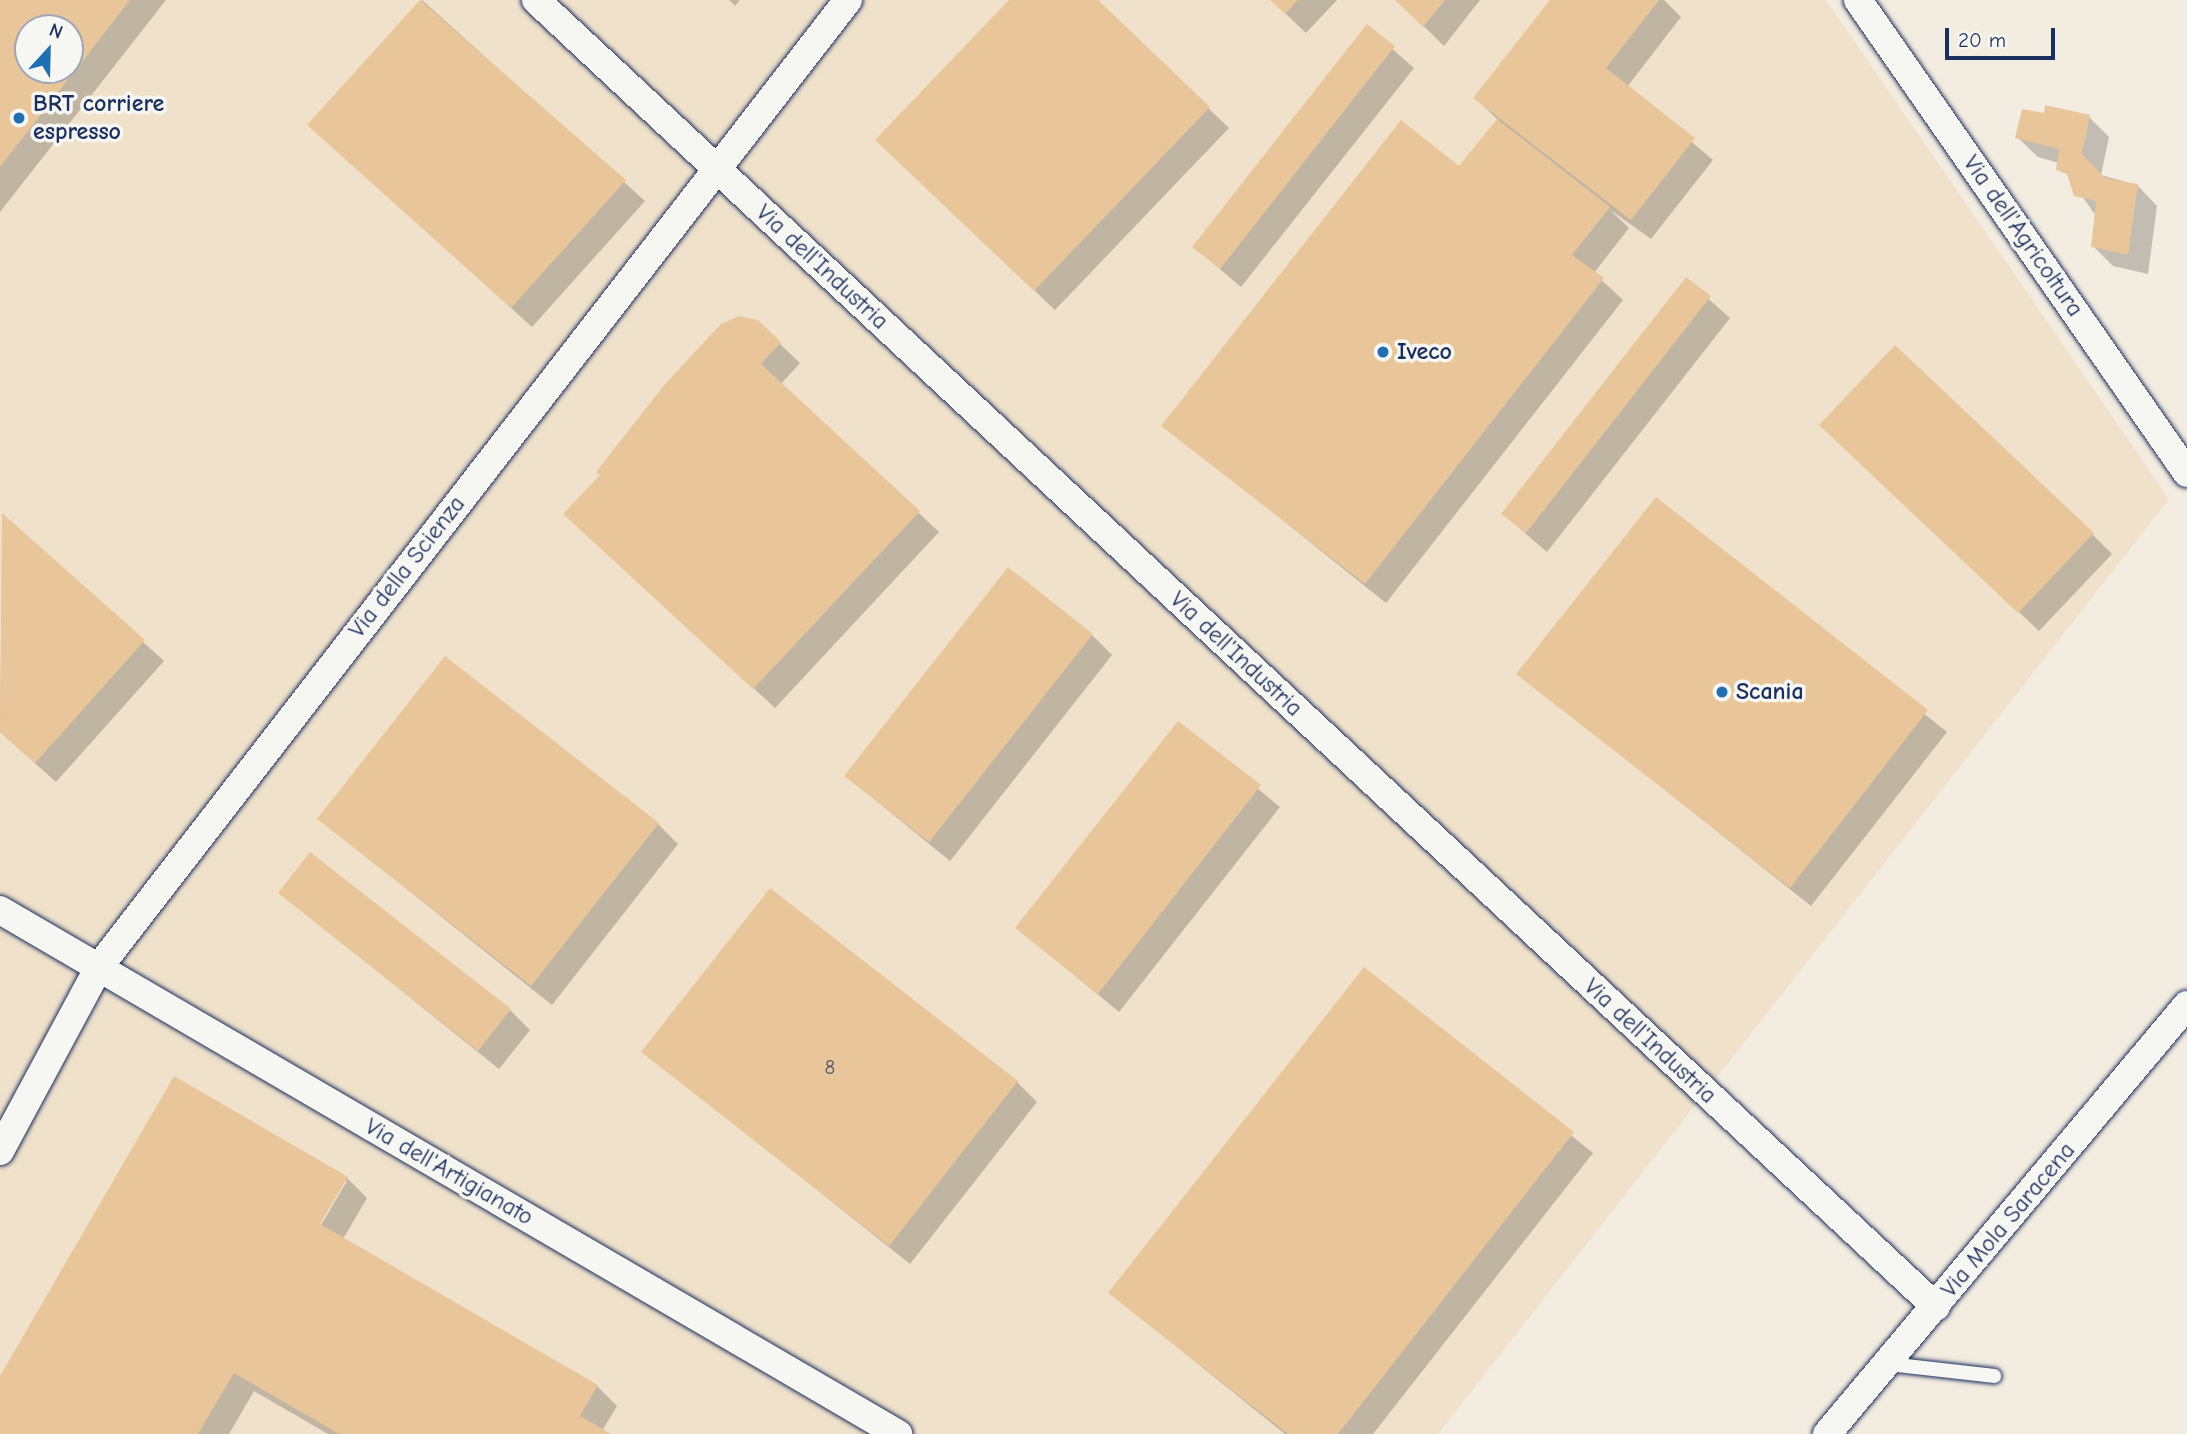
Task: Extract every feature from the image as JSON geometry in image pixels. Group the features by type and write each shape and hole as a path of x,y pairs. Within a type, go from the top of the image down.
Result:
{"street":[{"name":"Via dell'Industria","path":"536,0 1936,1307"},
{"name":"Via della Scienza","path":"0,1152 99,968 714,166 849,0"},
{"name":"Via dell'Agricoltura","path":"1858,0 2187,473"},
{"name":"Via dell'Artigianato","path":"0,910 898,1434"},
{"name":"Via Mola Saracena","path":"1827,1434 1889,1364 2187,1005"}],"lane":[{"path":"1889,1364 1994,1376"}],"shaded area":[{"path":"0,0 1826,0 2169,499 1438,1434 0,1434"}],"building":[{"name":"BRT corriere espresso","path":"0,0 130,0 84,59 84,14 14,14 14,84 65,84 0,167"},
{"path":"420,0 626,180 511,308 307,125"},
{"path":"1009,0 1098,0 1210,107 1034,291 875,140"},
{"path":"1270,0 1298,0 1285,14"},
{"path":"1395,0 1445,0 1423,27"},
{"path":"1550,0 1659,0 1606,68 1695,138 1631,220 1473,98"},
{"path":"1367,24 1395,46 1220,269 1192,247"},
{"path":"2045,105 2090,115 2082,154 2105,178 2138,184 2128,255 2091,247 2096,201 2074,196 2067,174 2056,170 2059,149 2015,138 2022,109 2044,113"},
{"name":"Iveco","path":"1497,119 1610,207 1572,255 1604,278 1365,584 1161,426 1401,120 1459,166"},
{"path":"1686,277 1711,296 1526,533 1501,514"},
{"path":"739,316 758,320 781,342 761,364 920,511 753,689 563,514 600,475 596,472 665,384 721,324"},
{"path":"1895,345 2094,533 2018,613 1819,425"},
{"name":"Scania","path":"1656,497 1928,710 1790,888 1516,674"},
{"path":"2,513 145,640 35,763 0,732"},
{"path":"1008,567 1093,634 929,842 844,776"},
{"path":"445,656 659,823 531,986 317,819"},
{"path":"1178,721 1261,785 1098,994 1015,928"},
{"path":"310,852 511,1009 478,1051 278,893"},
{"path":"770,888 1018,1081 889,1246 641,1052"},
{"path":"1364,967 1574,1132 1338,1434 1288,1434 1108,1293"},
{"path":"174,1076 348,1177 320,1224 598,1385 580,1416 611,1434 339,1434 234,1373 198,1434 0,1434 0,1376"}],"place":[{"name":"BRT corriere espresso","path":"19,118"},
{"name":"Iveco","path":"1383,352"},
{"name":"Scania","path":"1722,692"}]}
